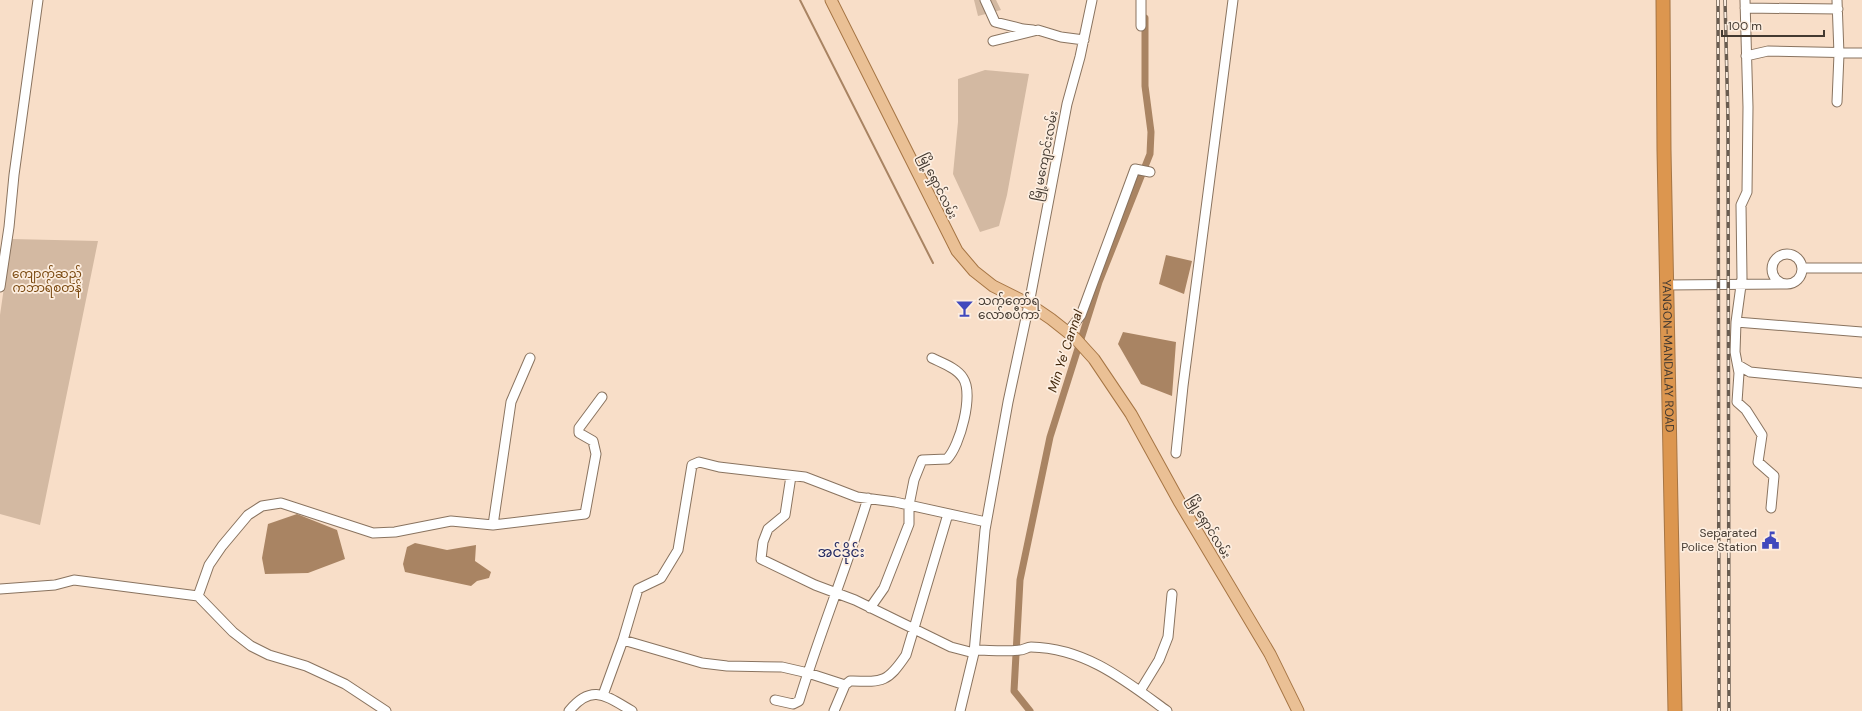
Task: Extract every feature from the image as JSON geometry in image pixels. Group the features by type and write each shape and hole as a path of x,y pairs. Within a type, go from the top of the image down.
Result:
{"highway":[{"name":"YANGON-MANDALAY ROAD","path":"1663,0 1675,711"}],"main road":[{"name":"မြို့ရှောင်လမ်း","path":"831,0 957,251 974,271 992,286 1029,304 1051,319 1072,335 1094,359 1131,414 1180,503 1270,654 1298,711"}],"street":[{"path":"0,288 10,227 14,175 38,0"},
{"path":"986,0 995,22 1023,29 1038,30 1061,37 1084,40"},
{"name":"မြို့မကျောင်းလမ်း","path":"960,711 974,651 986,522 1008,402 1029,304 1067,104 1084,40 1092,0"},
{"path":"1141,0 1141,26"},
{"path":"1176,453 1183,386 1233,0"},
{"path":"1771,508 1774,476 1758,462 1762,435 1746,410 1737,402 1739,373 1735,352 1736,322 1740,284 1741,205 1747,192 1748,107 1745,4 1838,5 1839,54 1837,102"},
{"path":"992,41 1038,30"},
{"path":"1746,56 1768,51 1839,54 1862,53"},
{"path":"1072,335 1135,168 1150,172"},
{"path":"0,228 10,227"},
{"path":"1667,285 1787,284 1796,281 1800,277 1802,268 1798,258 1783,255 1775,260 1772,269 1775,278 1778,281 1787,284"},
{"path":"1802,268 1862,268"},
{"path":"1736,322 1862,332"},
{"path":"493,525 511,402 530,358"},
{"path":"870,608 884,588 909,524 909,505 918,467 922,460 947,459 952,454 967,403 967,390 964,378 948,366 932,358"},
{"path":"1738,365 1750,372 1862,383"},
{"path":"198,596 209,565 222,546 248,515 262,506 281,503 373,533 395,532 451,521 493,525 585,514 596,454 593,441 579,433 579,428 602,398"},
{"path":"603,695 623,640 638,589 661,578 678,550 692,465 699,462 719,467 805,477 857,497 909,505 986,522"},
{"path":"792,476 785,515 768,529 763,542 761,559 870,608 951,647 974,651 1020,650 1030,647 1068,653 1089,660 1114,673 1167,711"},
{"path":"775,700 793,704 799,701 855,542 868,498"},
{"path":"834,711 846,685 850,681 872,682 885,680 899,666 906,655 948,514"},
{"path":"0,589 55,585 74,580 198,596 233,632 251,646 269,655 306,666 345,684 386,711"},
{"path":"1140,691 1159,660 1168,637 1172,594"},
{"path":"623,640 702,663 727,666 782,667 808,673 846,685"},
{"path":"569,711 578,700 587,695 603,695 632,711"}],"green space":[{"path":"974,0 996,0 1001,10 978,16"},
{"path":"985,70 1029,74 1007,195 999,226 980,232 953,174 958,122 958,79"},
{"name":"ကျောက်ဆည် ကဘာရ်စတန်","path":"11,239 98,241 40,525 0,514 0,315"}],"shaded area":[{"path":"1166,255 1192,261 1184,294 1159,284"},
{"path":"1123,332 1176,342 1172,396 1141,384 1118,344"},
{"path":"297,514 337,530 345,559 308,573 265,574 262,558 268,524"},
{"path":"415,543 447,550 476,545 475,561 491,572 489,578 477,581 471,586 405,572 403,564 407,547"}],"waterway":[{"path":"800,0 933,263"},
{"name":"Min Ye' Cannal","path":"1030,711 1014,691 1020,580 1050,437 1099,282 1150,154 1151,132 1145,86 1145,18"}],"railway":[{"path":"1718,0 1719,711"},
{"path":"1725,0 1728,120 1729,711"}],"place":[{"name":"သက်တော်ရ လော်စပီကာ","path":"965,308"},
{"name":"Separated Police Station","path":"1770,540"}],"district":[{"name":"အင်ဒိုင်း","path":"841,552"}]}
